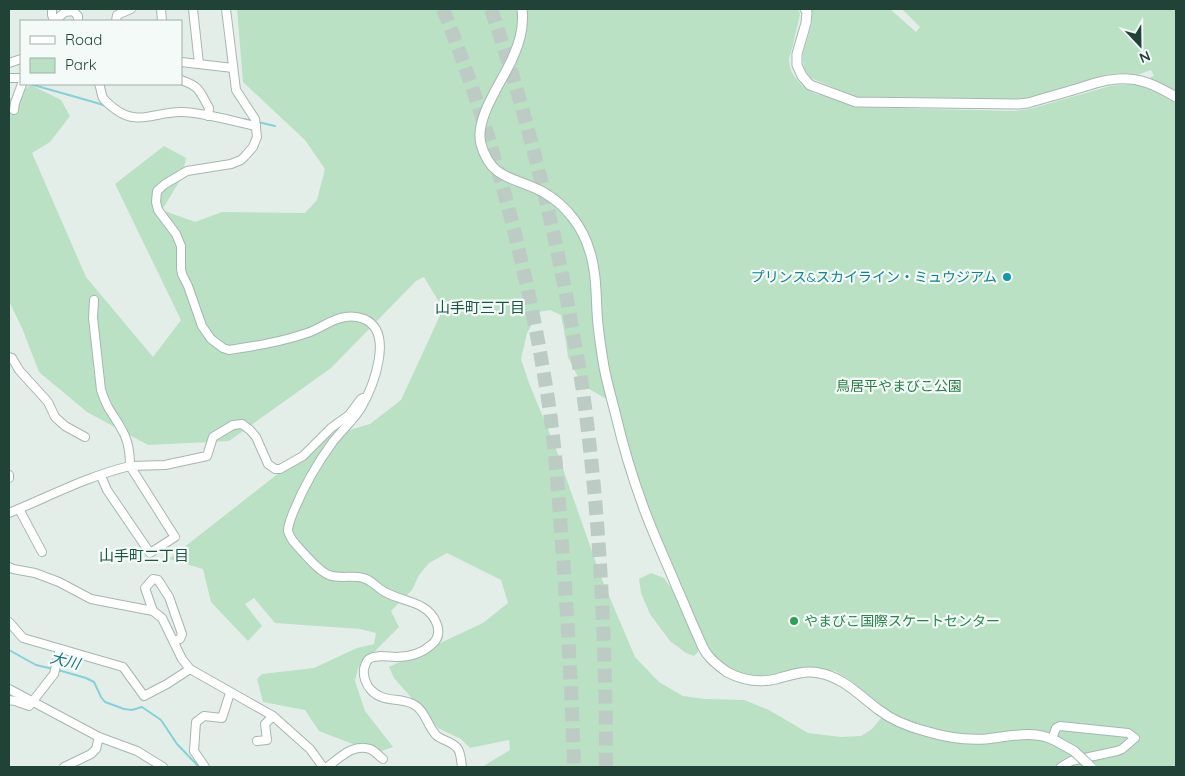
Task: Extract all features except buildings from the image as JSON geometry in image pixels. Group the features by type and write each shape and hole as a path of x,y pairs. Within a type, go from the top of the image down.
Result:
{"street":[{"path":"52,9 53,18 58,18 65,12 73,11 78,16 78,20"},
{"path":"116,20 117,15 130,9"},
{"path":"193,9 199,64"},
{"path":"226,9 236,90 256,119 257,137 253,146 241,160 231,164 187,171 165,184 157,191 156,202 158,210 176,234 181,246 182,274 202,326 212,339 223,348 228,350 284,340 346,317 360,318 370,322 377,329 380,338 380,350 376,371 367,396 360,409 333,442 306,482 288,531 293,541 322,571 330,576 368,579 384,592 423,606 429,611 438,626 435,642 418,654 398,657 378,656 369,659 363,674 369,688 377,696 406,702 421,710 436,736 457,747 462,767"},
{"path":"522,9 521,33 518,45 514,57 487,108 481,125 480,141 486,160 496,170 508,179 542,192 554,200 574,220 587,241 593,264 605,370 628,465 643,508 706,652 718,665 728,672 751,680 773,679 806,672 817,672 836,677 882,712 911,727 926,732 962,738 982,739 1023,735 1054,740 1074,751 1091,767"},
{"path":"805,9 807,12 806,23 797,54 797,65 802,76 810,85 856,102 1018,104 1028,103 1115,79 1143,81 1176,97"},
{"path":"182,62 233,68"},
{"path":"182,80 198,88 209,108 208,116"},
{"path":"14,110 22,85"},
{"path":"99,85 102,97 122,114 141,118 182,112 256,126"},
{"path":"94,300 93,318 104,399 126,438 130,466 175,537 150,553 108,490 101,476"},
{"path":"9,357 12,358 19,370 48,402 55,417 64,426 85,436"},
{"path":"9,513 130,466 165,465 207,456 213,437 233,425 242,424 250,430 256,437 268,464 275,469 280,469 302,456 330,428 349,415 361,399 367,396"},
{"path":"20,509 42,552"},
{"path":"9,567 35,573 59,582 91,599 154,611"},
{"path":"174,641 180,639 182,634 169,597 158,580 153,580 146,588 154,611 162,618 182,659 190,669 273,716 310,749 322,767 353,749 369,749 383,759"},
{"path":"9,622 23,638 123,667 144,696 190,669"},
{"path":"9,700 29,706 54,674 60,649"},
{"path":"9,689 100,737 137,751 163,767"},
{"path":"205,767 194,752 196,722 204,716 222,718 230,693"},
{"path":"258,741 267,740 265,724 273,716"},
{"path":"1054,740 1056,728 1060,726 1128,733 1135,738 1117,751 1071,761 1062,767"},
{"path":"64,767 91,754 96,749 100,737"}],"green space":[{"name":"鳥居平やまびこ公園","path":"237,9 798,9 800,14 789,59 792,72 803,86 818,95 823,93 852,104 854,107 1015,111 1030,109 1110,86 1133,84 1149,89 1176,103 1176,767 482,767 510,750 509,740 470,748 461,739 438,728 394,678 389,667 483,623 508,603 501,580 447,553 429,563 419,575 412,590 391,611 399,627 358,668 355,681 365,711 393,747 376,753 319,731 305,710 263,702 257,679 262,674 314,668 357,648 374,644 376,633 360,629 275,623 254,598 245,604 262,626 248,641 211,602 203,569 169,559 325,437 370,424 401,400 443,309 424,277 416,281 331,368 229,441 148,445 87,412 39,372 9,301 9,99 31,85 61,100 70,116 50,142 32,153 86,277 153,357 181,320 115,184 164,146 186,158 182,177 162,210 195,222 222,212 305,213 317,200 325,169 305,140 243,82","holes":["550,310 561,315 568,357 582,385 617,405 637,479 691,611 702,636 715,657 732,670 745,675 772,676 793,670 812,668 835,671 884,707 882,717 872,729 861,736 840,737 808,733 769,710 744,700 705,699 683,696 659,682 635,657 601,577 556,449 521,359 527,333 539,312"]},
{"path":"811,9 890,9 916,32 920,27 902,9 1176,9 1176,93 1150,80 1154,76 1151,70 1137,75 1125,73 1108,74 1028,98 1027,100 860,99 811,78 805,70 803,54 812,23"},
{"path":"651,573 664,578 676,595 698,641 698,652 694,656 686,653 670,641 650,614 641,593 639,579"}],"waterway":[{"path":"34,85 106,106"},
{"path":"243,119 253,121"},
{"path":"258,122 275,126"},
{"name":"大川","path":"9,650 36,665 53,669"},
{"name":"大川","path":"58,670 94,682 105,702 124,709 132,710 142,707 161,720 177,744 199,767"}],"tunnel":[{"path":"443,9 478,104 493,152 519,250 540,349 551,419 557,478 568,636 574,767"},
{"path":"491,9 525,118 544,192 561,267 581,381 598,532 605,673 606,767"}],"place":[{"name":"プリンス&スカイライン・ミュウジアム","path":"1007,277"},
{"name":"やまびこ国際スケートセンター","path":"794,621"}],"district":[{"name":"山手町三丁目","path":"480,308"},
{"name":"山手町二丁目","path":"144,556"}]}
